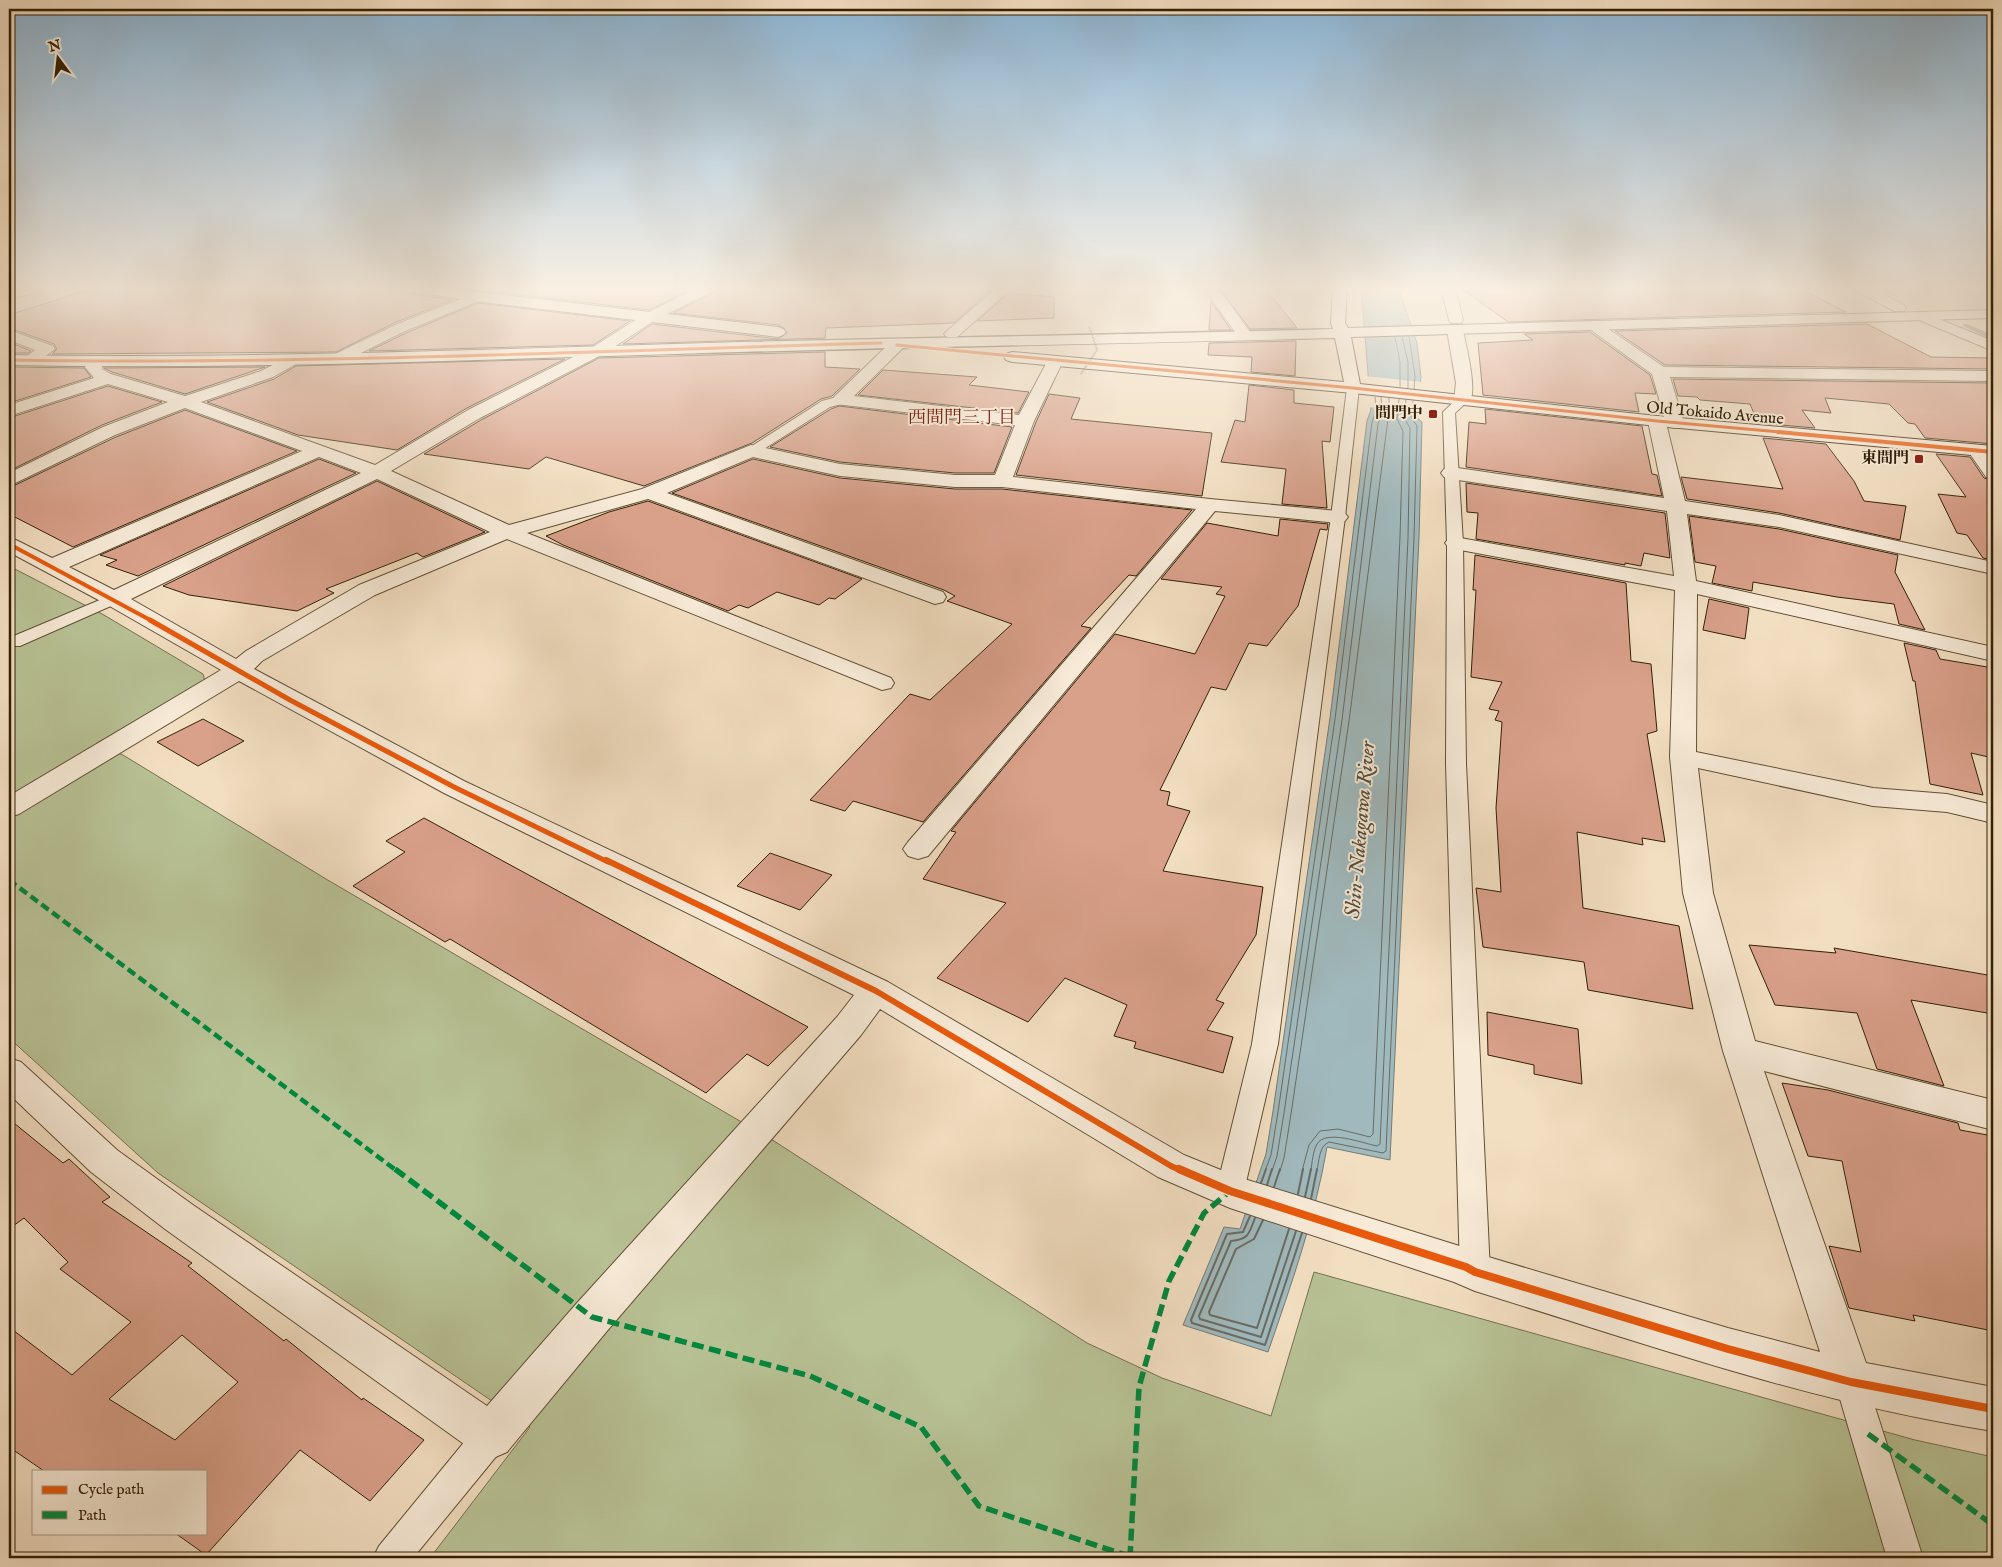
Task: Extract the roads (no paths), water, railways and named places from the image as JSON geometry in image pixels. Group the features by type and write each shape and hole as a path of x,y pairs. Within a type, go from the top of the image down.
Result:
{"street":[{"path":"12,360 95,362 280,360"},
{"path":"9,480 109,431 267,374 292,360"},
{"path":"114,599 377,472 474,414 579,360"},
{"path":"841,400 875,360"},
{"name":"Old Tokaido Avenue","path":"1047,360 1080,369 1353,388 1666,422 1985,452"},
{"path":"1074,360 1080,369"},
{"path":"1347,360 1353,388"},
{"path":"1458,360 1464,383 1463,400"},
{"path":"1643,360 1660,372 1993,376"},
{"path":"1002,481 1025,420 1056,361"},
{"path":"95,362 93,367 96,372 109,378 185,402 377,472 507,532 882,683"},
{"path":"1660,372 1686,585 1682,757 1698,892 1740,1051 1851,1382"},
{"path":"9,411 109,378"},
{"path":"841,400 1025,420"},
{"path":"52,566 319,450"},
{"path":"9,808 239,670 254,656 367,590 507,532 649,493 752,450 840,470 955,481 1002,481 1210,505 1338,517"},
{"path":"1985,452 1993,473"},
{"path":"1451,473 1779,521 1993,568"},
{"path":"649,493 935,597"},
{"path":"918,849 1210,505"},
{"path":"1455,543 1686,585 1993,654"},
{"path":"9,544 114,599 290,700 454,787 876,991 1171,1166 1236,1193 1470,1270 1728,1349 1851,1382 1993,1409"},
{"path":"1682,757 1873,797 1947,803 1993,814"},
{"path":"9,1072 104,1161 179,1217 492,1436 592,1317 849,1026 876,991"},
{"path":"1740,1051 1993,1115"}],"lane":[{"path":"1236,1193 1265,1044 1338,517 1353,388"},
{"path":"752,450 826,404 841,400"},
{"path":"1463,400 1450,412 1455,543 1456,764 1470,1270"},
{"path":"14,642 114,599"},
{"path":"1851,1382 1905,1558"},
{"path":"392,1558 492,1436"}],"water":[{"name":"Shin-Nakagawa River","path":"1367,360 1419,360 1421,377 1416,417 1422,422 1419,538 1390,1160 1327,1147 1309,1225 1268,1352 1183,1325 1224,1227 1240,1229 1266,1154 1330,718 1367,421 1371,410"}],"place":[{"name":"間門中","path":"1433,414"},
{"name":"東間門","path":"1919,459"}],"district":[{"name":"西間門三丁目","path":"962,418"}]}
